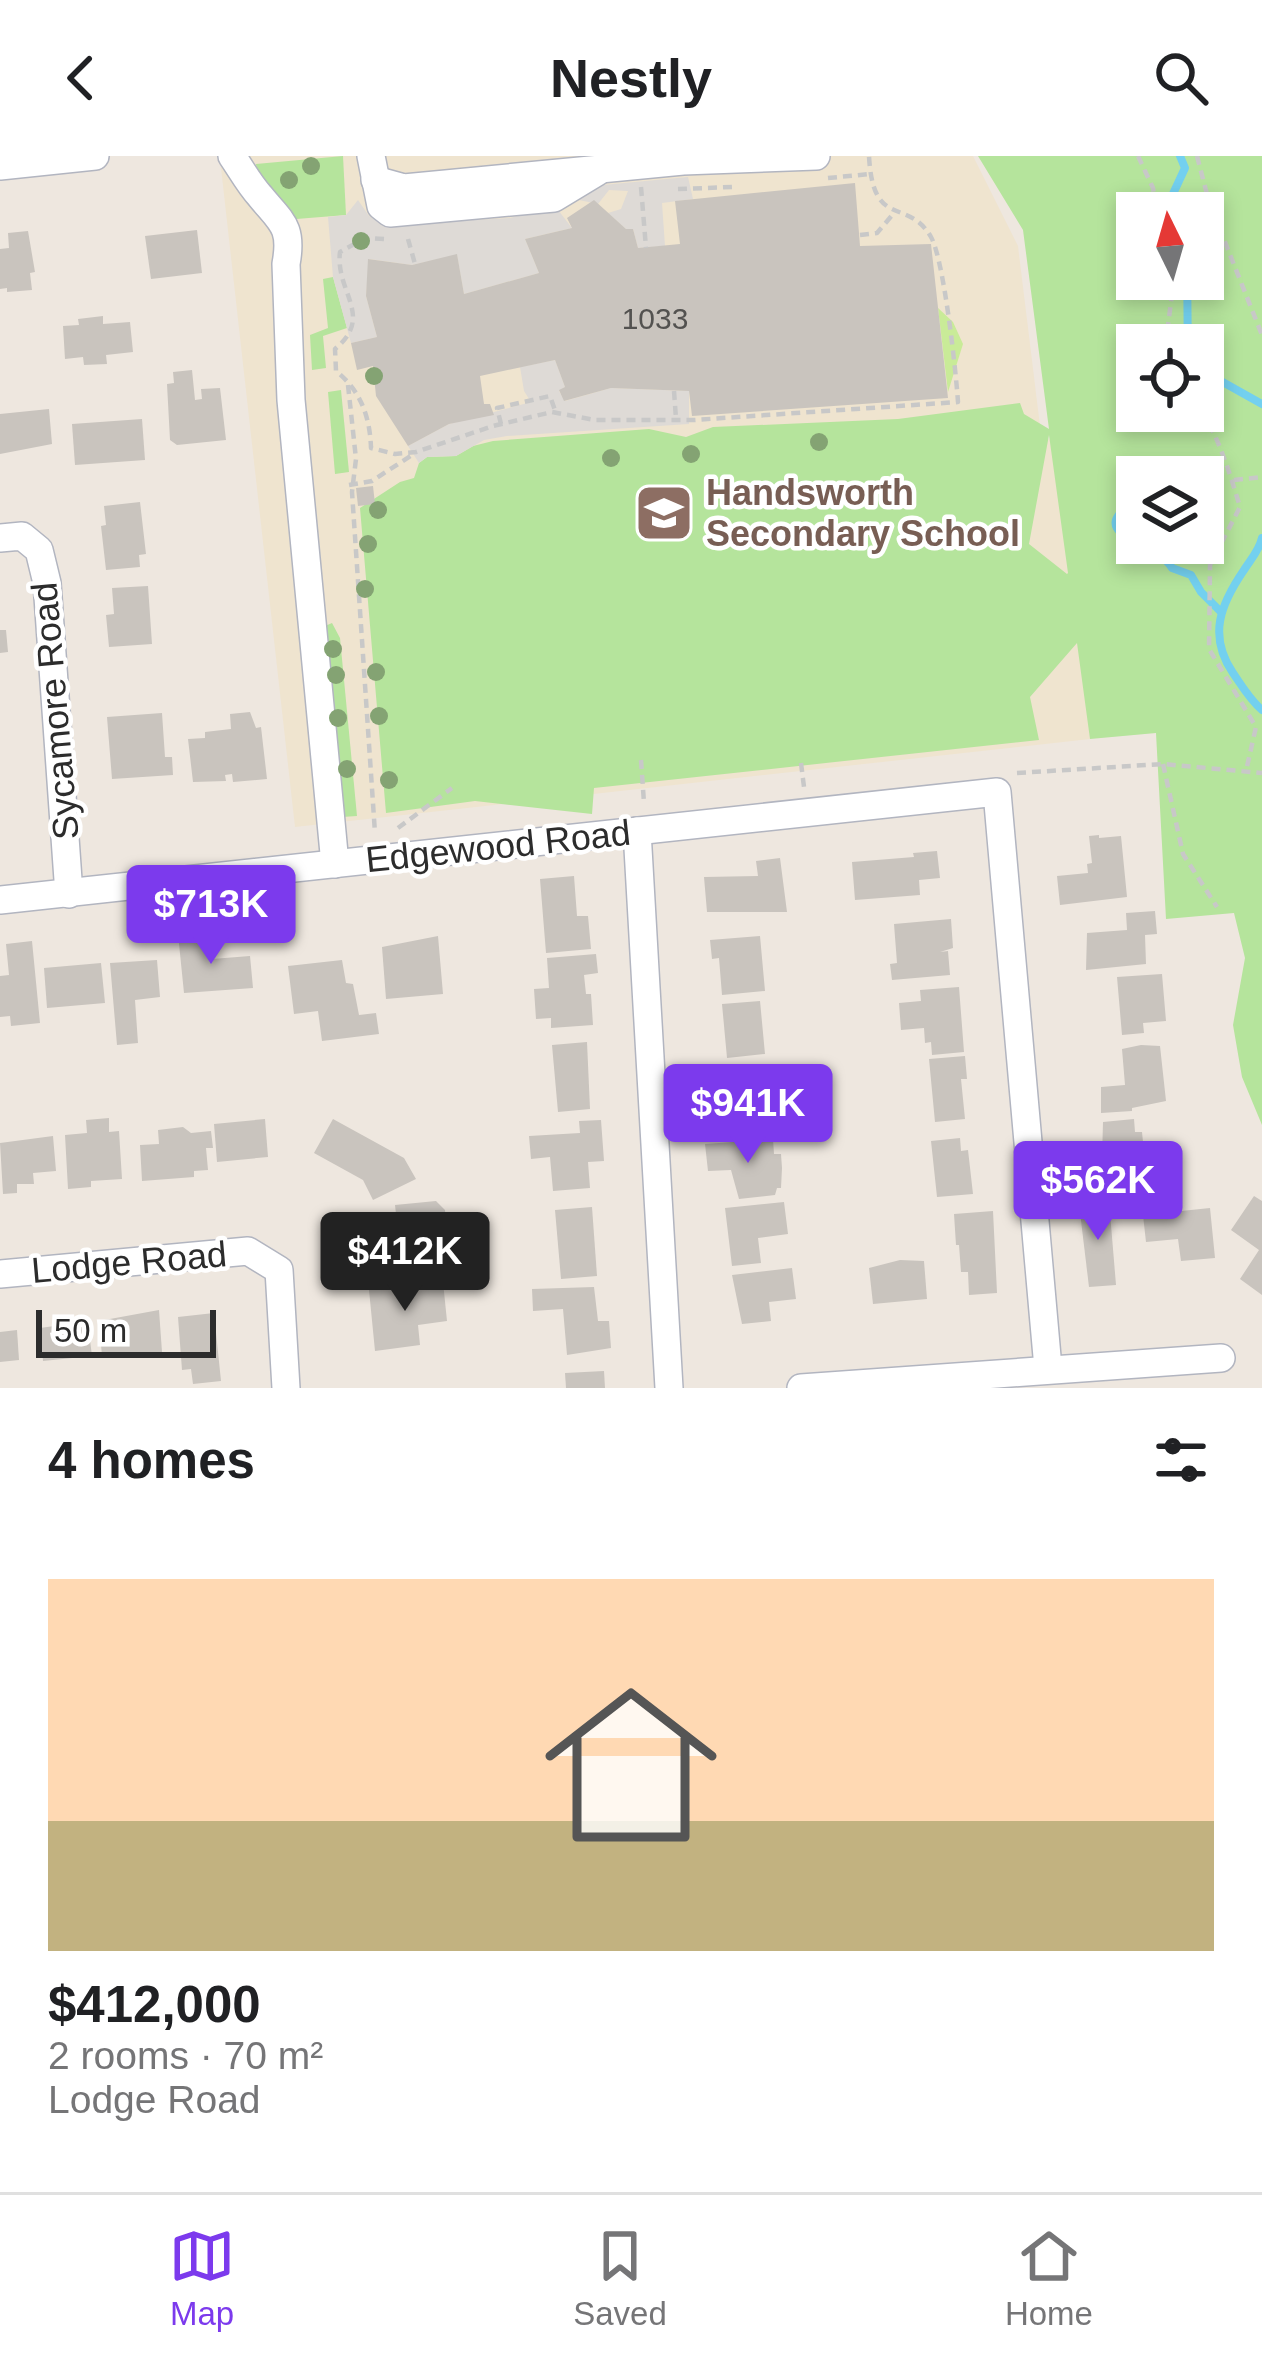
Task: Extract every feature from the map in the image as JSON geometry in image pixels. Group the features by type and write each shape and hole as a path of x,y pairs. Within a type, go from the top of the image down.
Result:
{"street":[{"path":"0,166 95,156"},
{"path":"232,156 262,199 284,220 289,247 291,400 334,864"},
{"path":"373,168 404,188 683,161 817,168"},
{"name":"Sycamore Road","path":"11,537 39,550 47,583 70,894"},
{"path":"997,792 1048,1368"},
{"name":"Edgewood Road","path":"0,900 377,859 641,817 997,792"},
{"path":"641,817 669,1388"},
{"name":"Lodge Road","path":"0,1274 248,1251 279,1270 286,1388"},
{"path":"801,1388 1221,1358"}],"path":[{"path":"415,264 408,239 365,238 340,252 354,327 335,349 336,371 348,379 370,421 371,448 394,454 556,412 595,420 676,419 958,402 932,238 880,202 868,156"},
{"path":"1138,156 1153,192"},
{"path":"1197,156 1208,192"},
{"path":"817,168 870,174"},
{"path":"641,187 646,248"},
{"path":"670,188 734,187"},
{"path":"627,188 656,188"},
{"path":"860,235 877,232 894,213"},
{"path":"1224,243 1262,335"},
{"path":"348,379 377,859"},
{"path":"674,391 676,419"},
{"path":"501,424 497,408 550,396 556,412"},
{"path":"1215,432 1240,507 1210,565 1209,649 1256,728 1246,771"},
{"path":"351,485 372,481 416,452"},
{"path":"1234,480 1262,477"},
{"path":"641,760 641,817"},
{"path":"801,763 804,787"},
{"path":"1163,764 1184,854 1217,907"},
{"path":"997,792 1003,778 1019,772 1163,764 1262,773"},
{"path":"398,828 452,788"}],"shaded area":[{"name":"Handsworth Secondary School","path":"973,156 1018,246 1041,434 1058,445 1083,634 1090,739 295,827 220,159"},
{"path":"688,177 693,199 662,203 665,246 638,248 633,229 626,229 608,213 621,209 628,191 609,190 598,204 579,200 592,186"},
{"path":"358,200 369,216 385,225 510,218 555,206 572,228 525,239 539,273 464,294 457,255 412,265 369,259 366,296 377,337 351,343 333,277 328,217 346,215"},
{"path":"555,360 565,401 611,388 689,391 689,424 507,436 484,440 456,456 427,457 419,463 408,446 449,424 531,402 520,367"}],"green space":[{"path":"343,156 346,215 284,220 258,179 256,164"},
{"path":"978,156 1262,156 1262,1125 1242,1077 1233,1025 1245,958 1234,913 1166,919 1156,733 1090,739 1077,643 1030,697 1039,740 594,788 592,814 475,801 386,813 360,508 414,478 419,463 427,457 456,456 493,441 649,429 686,437 713,427 898,419 1020,403 1024,414 1049,429 1023,230","holes":["1049,435 1068,573 1067,574 1029,544"]},
{"path":"333,277 347,328 323,336 326,368 312,370 310,335 328,328 323,279"},
{"path":"938,308 953,322 963,344 948,392"},
{"path":"341,390 349,472 335,474 328,392"},
{"path":"332,623 340,638 357,816 342,817 325,626"}],"building":[{"name":"Handsworth Secondary School","path":"855,183 860,246 931,244 948,398 692,416 689,391 611,388 564,401 559,390 565,387 555,360 480,376 484,404 490,404 494,415 449,424 408,446 376,396 373,366 357,370 351,343 377,337 366,296 368,259 412,265 457,254 464,294 539,273 525,239 572,228 567,218 594,200 626,229 633,229 638,248 680,244 675,201"},
{"path":"197,230 202,273 151,279 145,236"},
{"path":"28,231 35,272 30,273 32,290 7,292 7,288 0,289 0,249 9,248 8,233"},
{"path":"103,316 103,324 130,322 133,352 106,355 107,364 84,365 83,357 65,359 63,326"},
{"path":"192,370 195,400 202,399 201,389 220,388 226,440 177,445 170,440 167,384 174,383 173,372"},
{"path":"49,409 52,444 0,454 0,414"},
{"path":"142,419 145,460 75,465 72,424"},
{"path":"373,486 375,504 358,506 356,488"},
{"path":"140,502 146,554 139,555 140,567 106,570 101,526 106,525 104,506"},
{"path":"148,586 152,644 109,647 106,615 114,614 112,588"},
{"path":"0,630 6,630 8,652 0,653"},
{"path":"250,712 256,728 261,727 267,779 233,782 232,774 225,775 226,781 193,782 188,739 231,729 230,714"},
{"path":"162,713 165,757 172,757 173,775 112,779 107,717"},
{"path":"1089,836 1121,836 1127,897 1060,905 1057,876 1088,873 1087,864 1092,863"},
{"path":"937,851 940,878 919,880 920,895 855,900 852,862"},
{"path":"780,858 787,912 707,912 704,877 758,876 756,861"},
{"path":"574,876 577,916 588,916 591,949 546,953 540,879"},
{"path":"1155,911 1157,934 1145,935 1146,964 1086,970 1087,933 1127,930 1126,913"},
{"path":"951,919 953,948 940,952 948,951 950,975 892,980 890,964 897,963 894,924"},
{"path":"210,932 212,959 250,956 253,988 184,993 178,934"},
{"path":"438,936 443,994 386,999 382,947"},
{"path":"760,936 765,991 722,995 719,958 712,959 710,940"},
{"path":"32,941 40,1023 11,1026 10,1016 0,1017 0,976 9,975 6,944"},
{"path":"596,954 598,973 584,975 593,1025 551,1028 551,1018 536,1019 534,989 549,988 547,958"},
{"path":"157,960 160,997 135,1000 138,1043 117,1045 110,963"},
{"path":"342,960 359,1015 376,1013 379,1034 322,1041 318,1011 294,1014 288,966"},
{"path":"101,963 105,1003 47,1008 44,968"},
{"path":"1162,974 1166,1021 1143,1023 1144,1033 1122,1035 1117,977"},
{"path":"959,987 964,1052 932,1055 924,1028 901,1030 899,1003 921,1001 920,990"},
{"path":"760,1001 765,1054 727,1058 722,1004"},
{"path":"587,1042 590,1109 558,1112 552,1045"},
{"path":"1160,1046 1166,1101 1132,1111 1101,1113 1101,1087 1125,1085 1122,1049"},
{"path":"965,1056 967,1079 961,1079 965,1119 935,1122 929,1059"},
{"path":"765,1067 766,1077 795,1074 798,1101 772,1102 770,1121 728,1126 727,1072"},
{"path":"109,1118 109,1132 119,1131 122,1179 91,1181 91,1187 68,1189 65,1135 87,1133 86,1120"},
{"path":"265,1119 268,1157 217,1162 214,1124"},
{"path":"333,1119 404,1158 416,1179 373,1200 363,1180 314,1153"},
{"path":"1134,1119 1135,1132 1142,1132 1147,1142 1147,1183 1099,1188 1096,1158 1102,1158 1103,1122"},
{"path":"601,1120 604,1161 588,1162 590,1188 553,1191 550,1157 531,1159 529,1136 580,1133 579,1121"},
{"path":"183,1127 191,1133 211,1131 213,1148 206,1148 208,1170 194,1171 194,1177 142,1181 140,1145 159,1144 158,1130"},
{"path":"53,1136 56,1171 33,1173 34,1184 17,1184 17,1193 3,1194 0,1143"},
{"path":"960,1138 961,1151 968,1150 973,1194 937,1197 931,1141"},
{"path":"773,1139 782,1168 781,1188 775,1195 739,1199 731,1170 708,1171 705,1144"},
{"path":"1254,1196 1262,1201 1262,1295 1240,1279 1259,1250 1231,1230"},
{"path":"436,1201 445,1210 450,1267 377,1274 374,1245 399,1242 395,1205"},
{"path":"1109,1201 1116,1285 1089,1287 1079,1204"},
{"path":"784,1202 788,1234 758,1238 761,1263 732,1266 725,1208"},
{"path":"592,1207 597,1276 561,1279 555,1210"},
{"path":"1210,1208 1215,1258 1181,1261 1178,1239 1146,1242 1143,1215"},
{"path":"993,1211 997,1293 969,1295 968,1272 961,1272 956,1245 954,1214"},
{"path":"900,1260 924,1261 927,1299 873,1304 869,1268"},
{"path":"792,1268 796,1299 769,1302 771,1321 742,1324 732,1275"},
{"path":"443,1282 447,1321 418,1325 420,1345 375,1351 369,1290"},
{"path":"594,1287 598,1321 609,1321 611,1348 567,1355 563,1309 533,1311 532,1289"},
{"path":"159,1310 162,1352 102,1356 99,1321"},
{"path":"214,1313 221,1381 193,1384 191,1369 182,1370 178,1317"},
{"path":"88,1324 92,1356 43,1361 40,1328"},
{"path":"17,1330 19,1360 0,1362 0,1332"},
{"path":"604,1371 605,1388 566,1388 565,1373"}],"waterway":[{"path":"1174,192 1185,168 1180,156"},
{"path":"1187,300 1188,324"},
{"path":"1224,383 1262,404"},
{"path":"1262,538 1223,608 1219,633 1225,659 1262,710"},
{"path":"1169,564 1191,575 1221,612"}],"place":[{"name":"Handsworth Secondary School","path":"664,513"}]}
